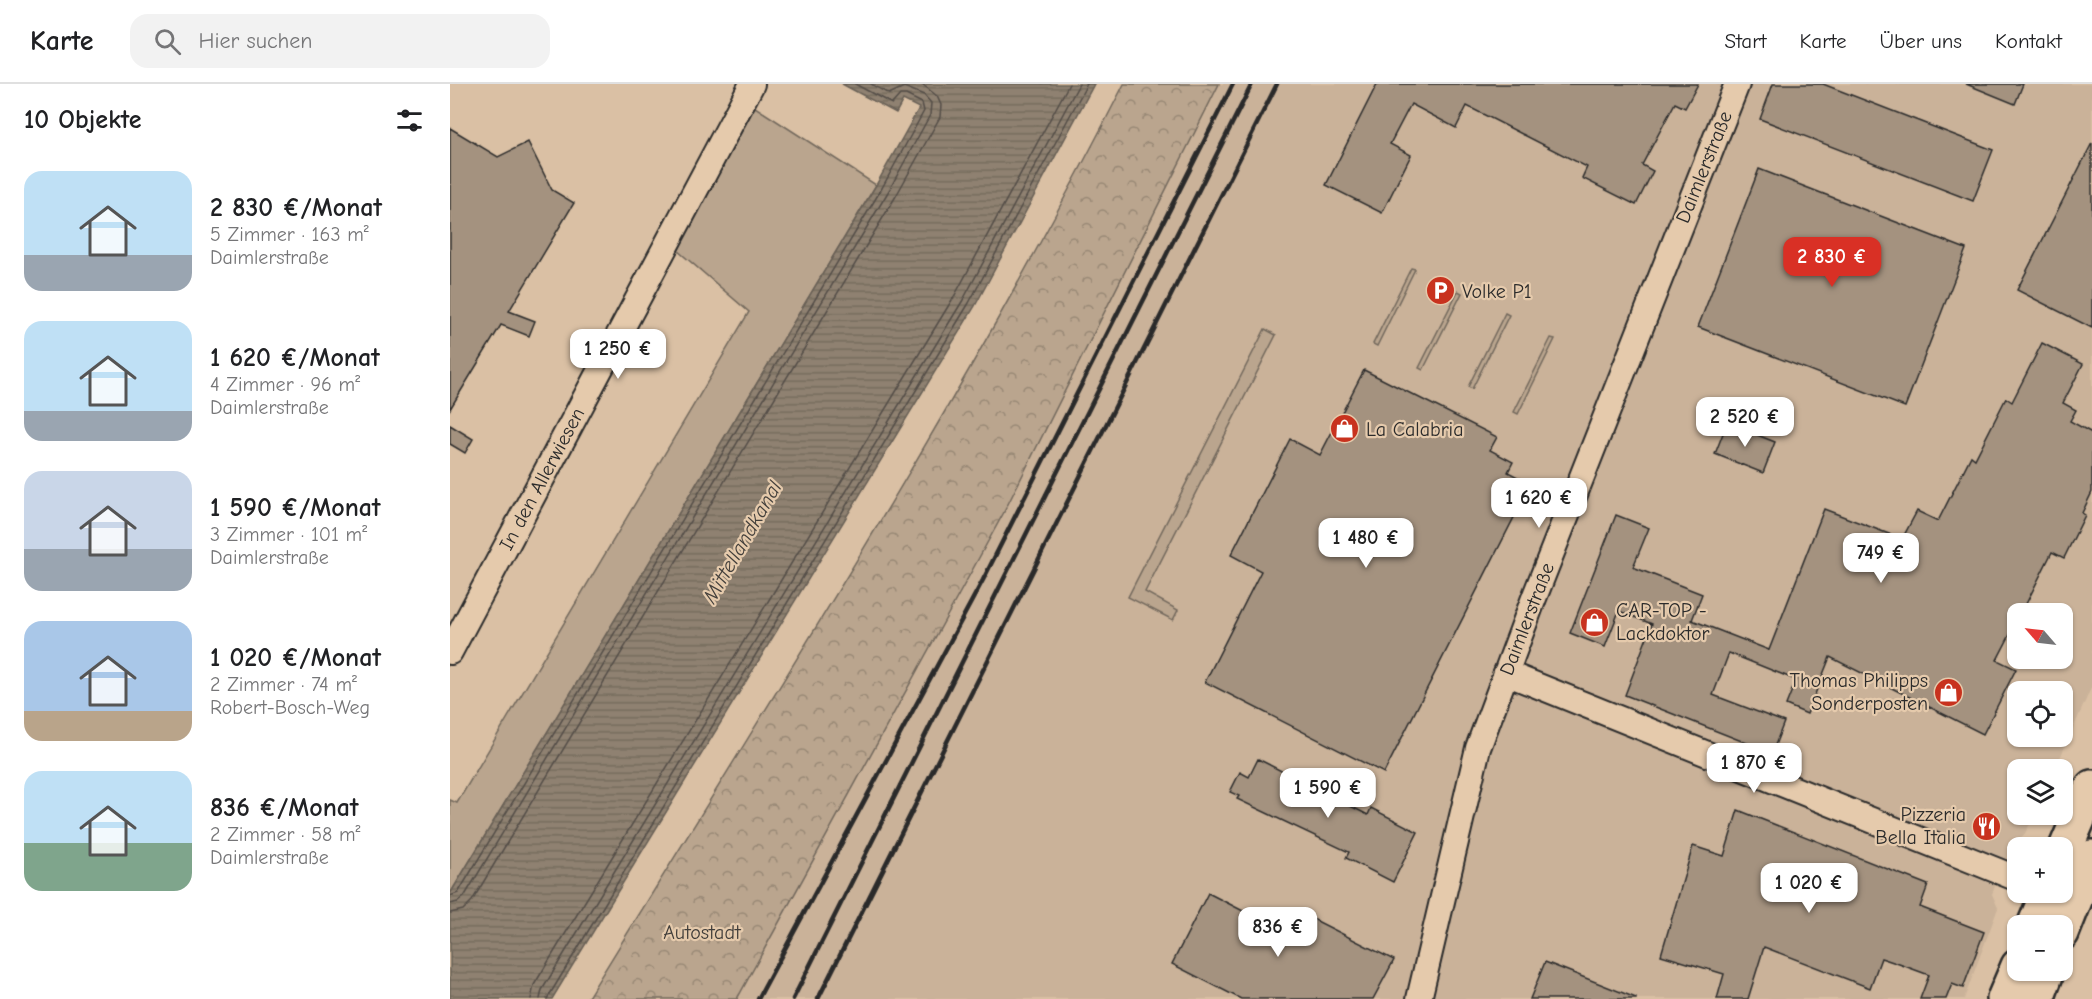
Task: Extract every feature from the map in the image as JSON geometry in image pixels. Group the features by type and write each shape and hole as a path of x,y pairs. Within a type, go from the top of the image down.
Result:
{"main road":[{"path":"2071,837 2092,787"},
{"path":"2058,906 2092,857"},
{"path":"2004,999 2012,981"},
{"path":"2037,999 2044,981"}],"street":[{"name":"In den Allerwiesen","path":"450,652 752,84"},
{"name":"Daimlerstraße","path":"1419,999 1478,748 1737,84"},
{"path":"1506,673 2007,875"}],"shaded area":[{"path":"1219,84 2092,84 2092,686 2073,729 2073,681 2007,681 2007,747 2065,747 2059,759 2007,759 2007,825 2030,825 2021,837 2007,837 2007,856 1992,894 1998,908 1964,999 737,999 1003,514"}],"green space":[{"name":"Autostadt","path":"1124,84 1219,84 1003,514 737,999 587,999 933,433 999,318"},
{"path":"755,107 876,185 450,894 450,800 457,803 749,312 677,250"},
{"path":"1411,268 1415,269 1377,346 1373,344"},
{"path":"1458,291 1462,293 1423,370 1419,368"},
{"path":"1505,313 1509,315 1472,389 1468,387"},
{"path":"1265,329 1276,335 1145,592 1178,610 1173,620 1128,597"},
{"path":"1551,338 1555,339 1518,414 1514,412"}],"water":[{"name":"Mittellandkanal","path":"842,84 1094,84 975,306 552,999 450,999 450,894 876,185 919,108 903,100 896,113"}],"building":[{"path":"1377,84 1698,84 1685,108 1675,103 1642,165 1653,171 1636,205 1582,178 1587,167 1467,106 1456,128 1411,104 1390,144 1411,155 1382,213 1326,185"},
{"path":"1773,84 1823,84 1993,150 1973,201 1760,119"},
{"path":"1966,84 2023,84 2015,104"},
{"path":"450,128 498,157 528,142 552,190 574,203 509,311 535,321 529,336 501,325 450,409"},
{"path":"2092,143 2092,328 2017,290"},
{"path":"1759,169 1966,249 1905,407 1698,327"},
{"path":"2042,343 2083,364 2063,403 2076,410 2070,421 2092,433 2092,492 2082,513 2085,515 2064,558 2052,552 2026,603 2007,603 2007,641 1997,660 2007,665 2007,669 2016,669 2010,681 2007,681 2007,687 1983,734 1830,657 1807,714 1786,705 1796,680 1729,653 1713,695 1784,722 1772,753 1625,695 1652,624 1619,611 1605,647 1570,633 1616,515 1649,528 1633,567 1702,594 1692,620 1769,650 1824,509 1902,539 1917,511 1938,521 1971,456 1975,459 2006,398 2012,402"},
{"path":"1364,370 1497,437 1490,450 1513,462 1508,472 1531,484 1384,773 1205,682 1261,571 1231,555 1290,439 1320,455"},
{"path":"1727,423 1775,442 1763,473 1715,454"},
{"path":"450,425 473,439 465,453 450,444"},
{"path":"1258,759 1368,815 1371,808 1418,832 1393,882 1346,858 1349,852 1237,799 1239,796 1230,792 1240,772 1249,777"},
{"path":"1738,810 1928,885 1920,907 1984,932 1963,988 1952,984 1946,999 1920,999 1929,975 1881,958 1870,988 1764,947 1748,999 1717,999 1724,974 1661,955 1693,846 1724,856"},
{"path":"1208,893 1294,937 1305,915 1394,960 1373,999 1241,999 1172,964"},
{"path":"1545,962 1636,998 1636,999 1530,999"}],"railway":[{"path":"758,999 983,580 1233,84"},
{"path":"793,999 1252,84"},
{"path":"818,999 1277,84"}],"place":[{"name":"Volke P1","path":"1441,291"},
{"name":"La Calabria","path":"1345,429"},
{"name":"CAR-TOP - Lackdoktor","path":"1595,622"},
{"name":"Thomas Philipps Sonderposten","path":"1949,692"},
{"name":"Pizzeria Bella Italia","path":"1987,826"}]}
